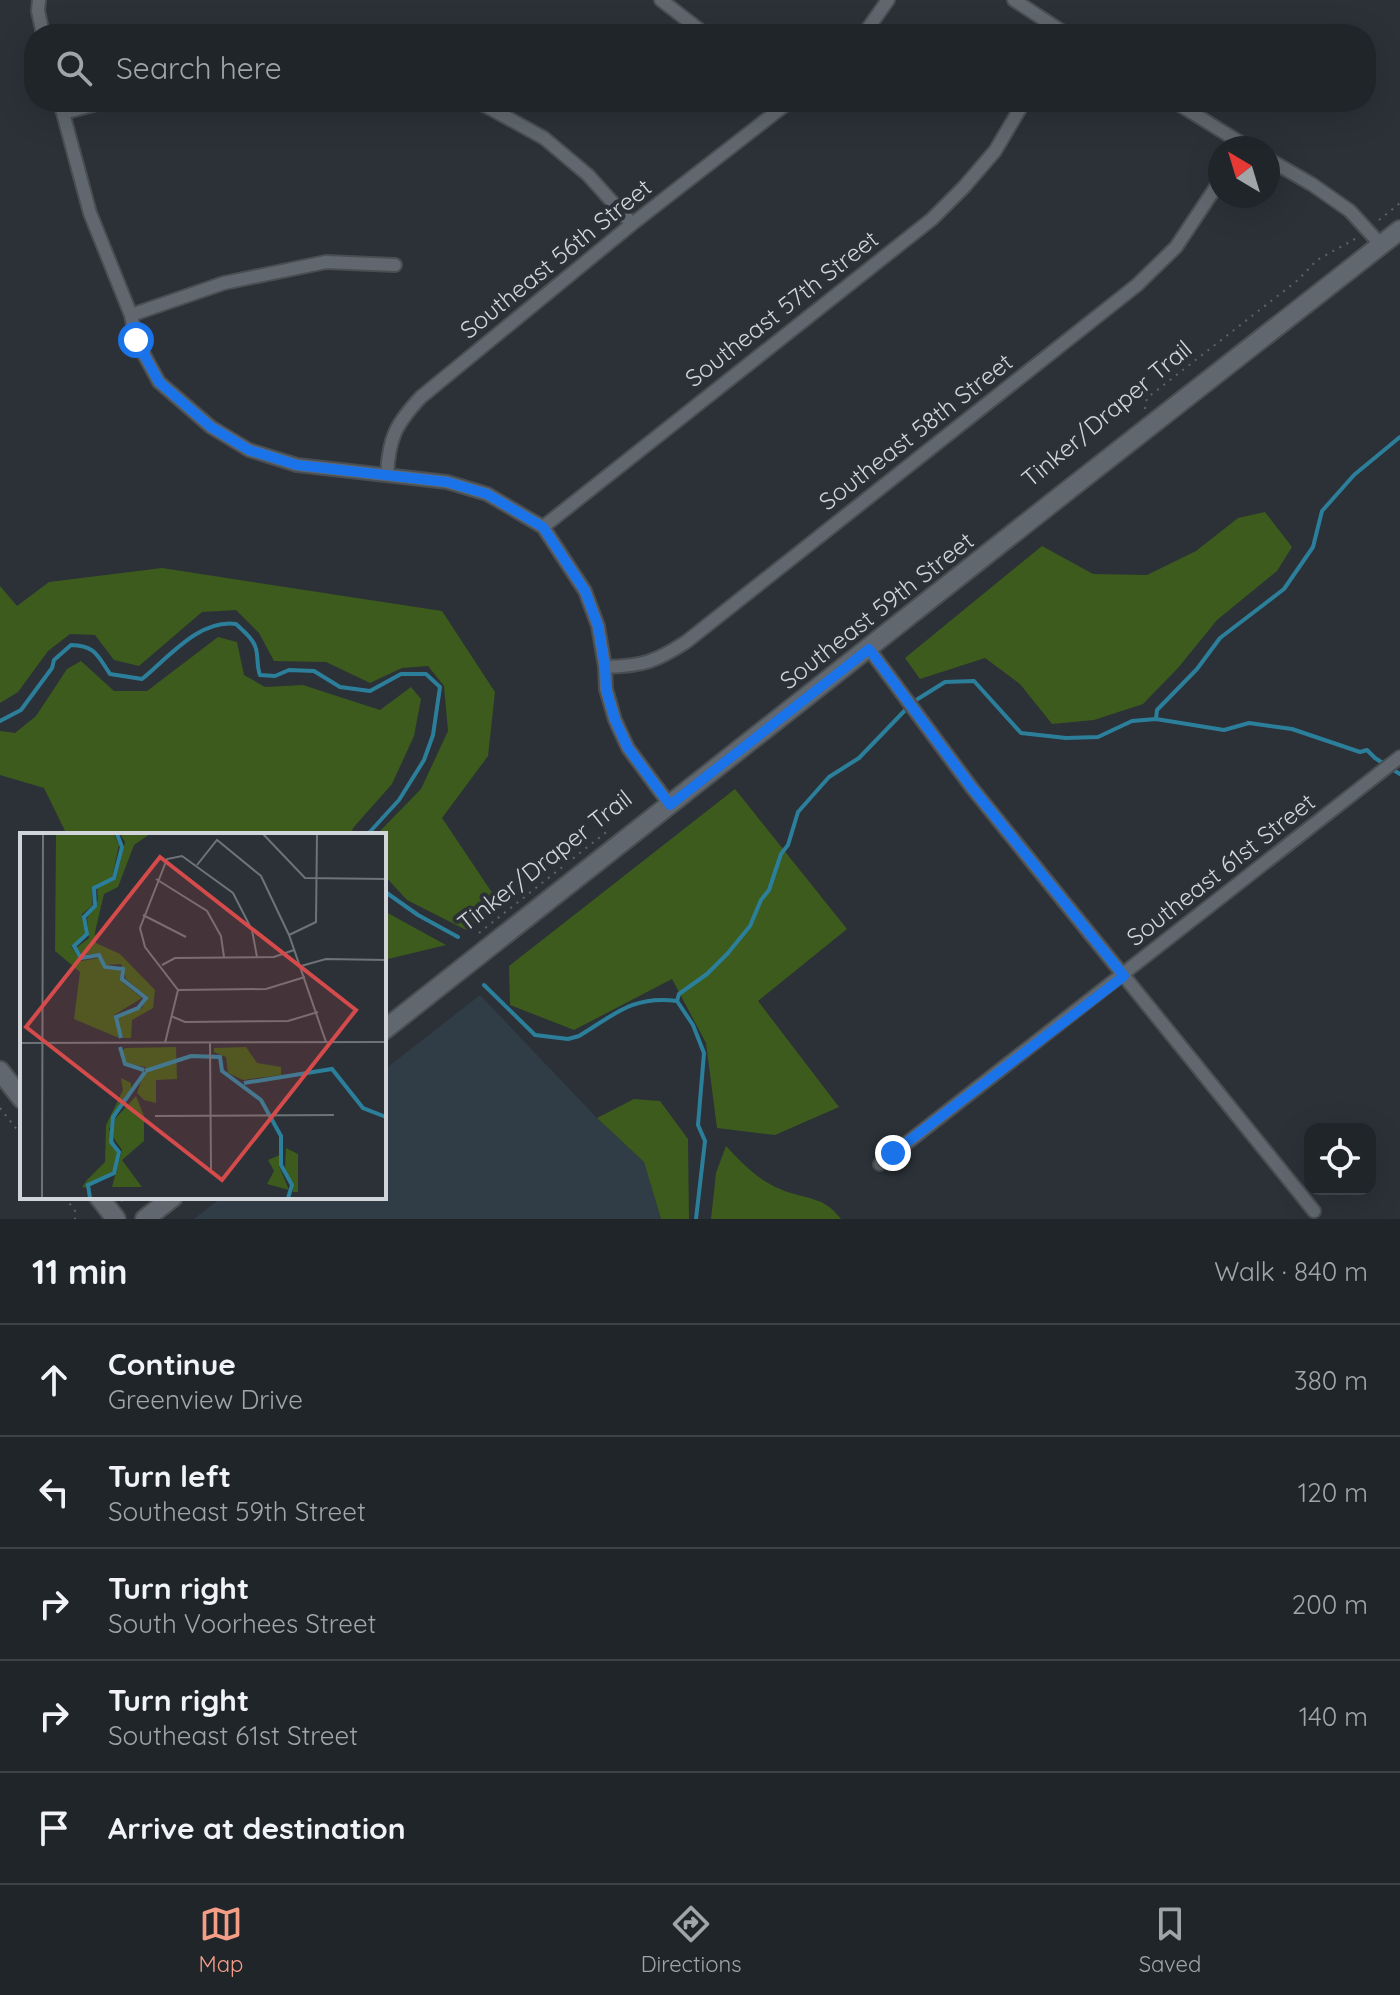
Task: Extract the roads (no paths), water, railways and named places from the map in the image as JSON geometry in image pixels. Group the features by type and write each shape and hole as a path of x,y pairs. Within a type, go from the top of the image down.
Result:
{"main road":[{"name":"Southeast 59th Street","path":"386,1028 1175,404 1400,230"},
{"path":"0,1071 20,1096"},
{"path":"101,1199 116,1219"},
{"path":"145,1219 170,1199"}],"street":[{"path":"39,0 41,24"},
{"path":"661,0 692,24"},
{"path":"871,24 888,0"},
{"path":"1014,0 1049,24"},
{"path":"62,112 90,213 131,315 136,340 159,382 211,427 249,450 297,465 447,482 487,494 543,527 585,591 598,626 606,689 615,720 628,748 670,805"},
{"path":"497,112 544,138 588,175 632,224"},
{"name":"Southeast 56th Street","path":"387,474 389,444 401,418 421,397 771,112"},
{"name":"Southeast 57th Street","path":"543,527 932,219 995,151 1018,112"},
{"path":"1190,112 1226,136"},
{"path":"1280,166 1350,211 1381,245"},
{"name":"Southeast 58th Street","path":"605,667 635,666 659,660 686,642 1137,285 1176,247 1208,199"},
{"path":"131,315 224,283 326,262 395,265"},
{"path":"869,649 972,788 1314,1211"},
{"name":"Southeast 61st Street","path":"880,1164 1400,757"}],"waterway":[{"path":"1156,719 1157,710 1197,669 1220,638 1284,589 1313,547 1322,511 1354,475 1400,437"},
{"path":"0,721 21,710 52,668 54,660 71,645 91,650 110,674 142,679 185,642 222,624 236,624 252,640 260,675 275,676 289,670 314,671 340,687 370,691 401,674 426,674 440,687 433,735 424,760 399,800 369,833"},
{"path":"677,1001 679,994 707,974 750,926 761,900 769,890 781,854 788,845 798,812 829,777 859,758 913,702 945,682 974,681 1021,733 1066,738 1098,737 1132,721 1156,719 1224,730 1249,723 1292,729 1360,752 1367,750 1400,774"},
{"path":"386,892 458,937"},
{"path":"484,985 535,1035 568,1039 636,1004 677,1001 693,1025 704,1053 698,1125 705,1141 696,1219"}]}
